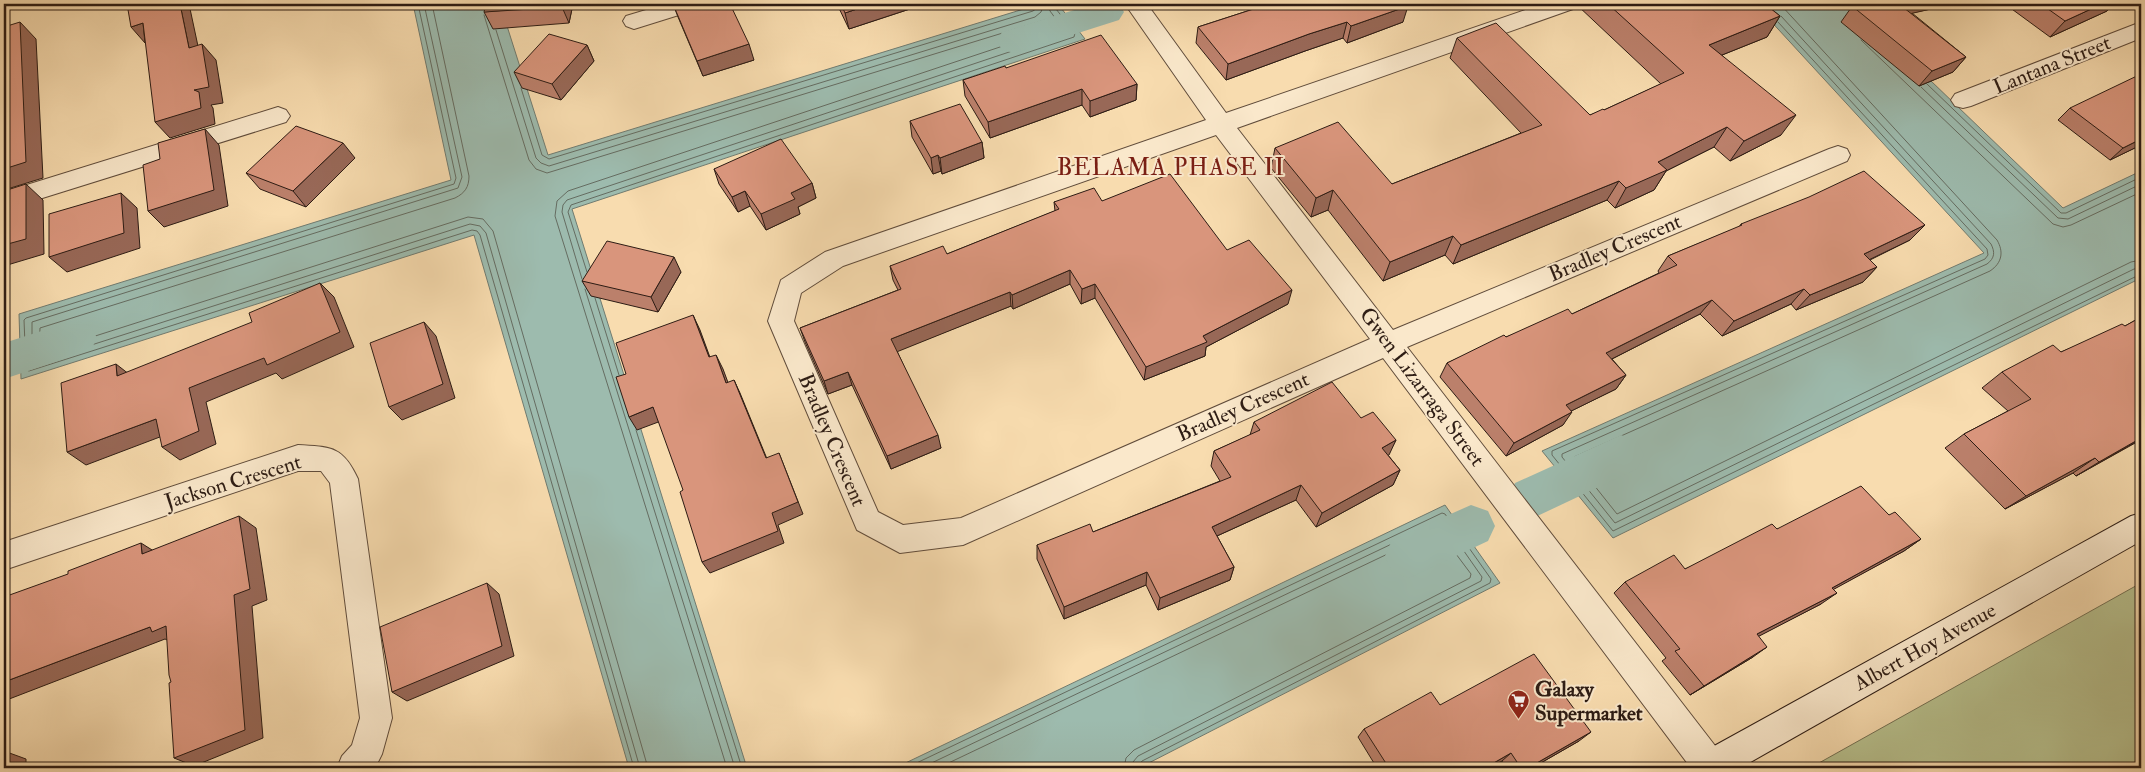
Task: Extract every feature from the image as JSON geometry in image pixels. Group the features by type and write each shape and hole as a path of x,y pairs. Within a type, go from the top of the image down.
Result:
{"street":[{"path":"634,21 690,4"},
{"name":"Gwen Lizarraga Street","path":"1136,4 1221,124 1710,768"},
{"name":"Bradley Crescent","path":"1565,4 834,259 790,287 781,321 867,521 900,539 963,531 1389,343 1838,155"},
{"name":"Lantana Street","path":"1963,100 2141,30"},
{"path":"4,201 278,116"},
{"name":"Jackson Crescent","path":"4,556 298,458 328,458 344,479 376,718 366,754 354,768"},
{"name":"Albert Hoy Avenue","path":"1710,768 2141,526"}],"green space":[{"path":"2141,583 2141,768 1810,768"}],"water":[{"path":"413,4 500,4 548,155 1040,4 1058,4 1085,39 572,209 747,768 629,768 474,235 21,379 19,314 451,180"},
{"path":"1755,4 1851,4 2063,208 2141,171 2141,278 1613,538 1542,451 1984,253"},
{"path":"1445,505 1500,583 1139,768 895,768"}],"building":[{"path":"127,4 180,4 189,48 202,44 209,87 194,90 199,92 201,108 155,122 143,23 131,27"},
{"path":"486,4 562,4 562,7 484,12"},
{"path":"673,4 730,4 749,44 697,61"},
{"path":"841,4 872,4 845,13"},
{"path":"1269,4 1406,4 1408,6 1351,26 1347,22 1309,34 1228,64 1198,27"},
{"path":"1608,4 1765,4 1780,16 1709,45 1796,115 1744,141 1727,127 1658,162 1667,170 1626,188 1619,181 1461,245 1453,236 1390,262 1333,190 1316,198 1275,148 1338,122 1392,184 1542,125 1457,38 1496,23 1590,115 1684,73"},
{"path":"1854,4 1899,4 1966,57 1932,71 1852,6"},
{"path":"2041,4 2102,4 2065,21"},
{"path":"20,22 26,162 4,169 4,27"},
{"path":"549,34 587,45 552,84 514,72"},
{"path":"1101,35 1137,84 1090,101 1082,89 988,122 963,80 1005,66 1006,68"},
{"path":"2141,74 2141,139 2123,148 2070,108"},
{"path":"960,104 982,142 940,158 938,155 931,158 910,121"},
{"path":"296,126 343,143 293,191 246,173"},
{"path":"205,129 214,190 148,211 143,165 160,159 158,143"},
{"path":"781,139 812,183 791,193 795,199 761,214 745,191 732,197 714,169"},
{"path":"1864,171 1925,225 1864,254 1877,267 1810,295 1804,289 1734,321 1712,300 1606,353 1626,375 1566,405 1572,412 1514,443 1447,363 1504,335 1506,337 1568,309 1572,314 1677,265 1668,256 1809,197"},
{"path":"1170,174 1227,250 1249,240 1292,290 1203,336 1207,342 1146,367 1095,284 1082,289 1070,270 1012,295 1010,292 891,339 938,435 887,456 848,372 824,381 800,328 901,289 890,266 943,246 947,254 1059,209 1054,202 1094,188 1102,201"},
{"path":"26,184 26,239 4,245 4,191"},
{"path":"121,193 124,233 49,257 49,214"},
{"path":"607,241 674,257 651,297 582,281"},
{"path":"320,283 340,332 267,365 264,358 189,388 199,431 162,447 156,419 67,452 61,383 116,364 117,376 252,322 249,313"},
{"path":"693,315 709,357 716,355 726,383 734,380 766,458 779,453 798,502 772,513 778,531 702,562 680,492 683,490 653,407 629,417 616,377 626,374 616,343"},
{"path":"2141,317 2141,438 2099,462 2095,458 2026,496 1964,434 2031,399 2002,372 2053,345 2061,352 2122,324 2125,326"},
{"path":"424,322 443,384 389,407 370,343"},
{"path":"1332,382 1361,418 1373,412 1396,440 1382,448 1400,470 1322,513 1301,485 1212,527 1234,567 1160,598 1147,572 1064,607 1037,545 1090,524 1093,532 1231,477 1214,451 1260,430 1254,422"},
{"path":"1861,486 1889,515 1895,512 1921,539 1832,588 1837,593 1757,634 1767,647 1704,686 1675,651 1680,649 1625,582 1674,555 1685,569 1772,524 1777,529"},
{"path":"239,516 250,589 234,595 245,730 174,758 169,683 171,682 166,626 152,632 150,627 4,682 4,597 68,574 68,571 141,543 142,554"},
{"path":"487,583 502,646 392,692 380,627"},
{"path":"1534,654 1591,732 1528,768 1521,768 1511,753 1485,768 1389,768 1364,729 1431,692 1440,705"}],"waterway":[{"path":"1015,41 1107,12"},
{"path":"4,361 76,338"},
{"path":"1531,498 1621,455"},
{"path":"1409,556 1471,526"}],"place":[{"name":"Galaxy Supermarket","path":"1519,720"}],"district":[{"name":"BELAMA PHASE II","path":"1171,167"}]}
